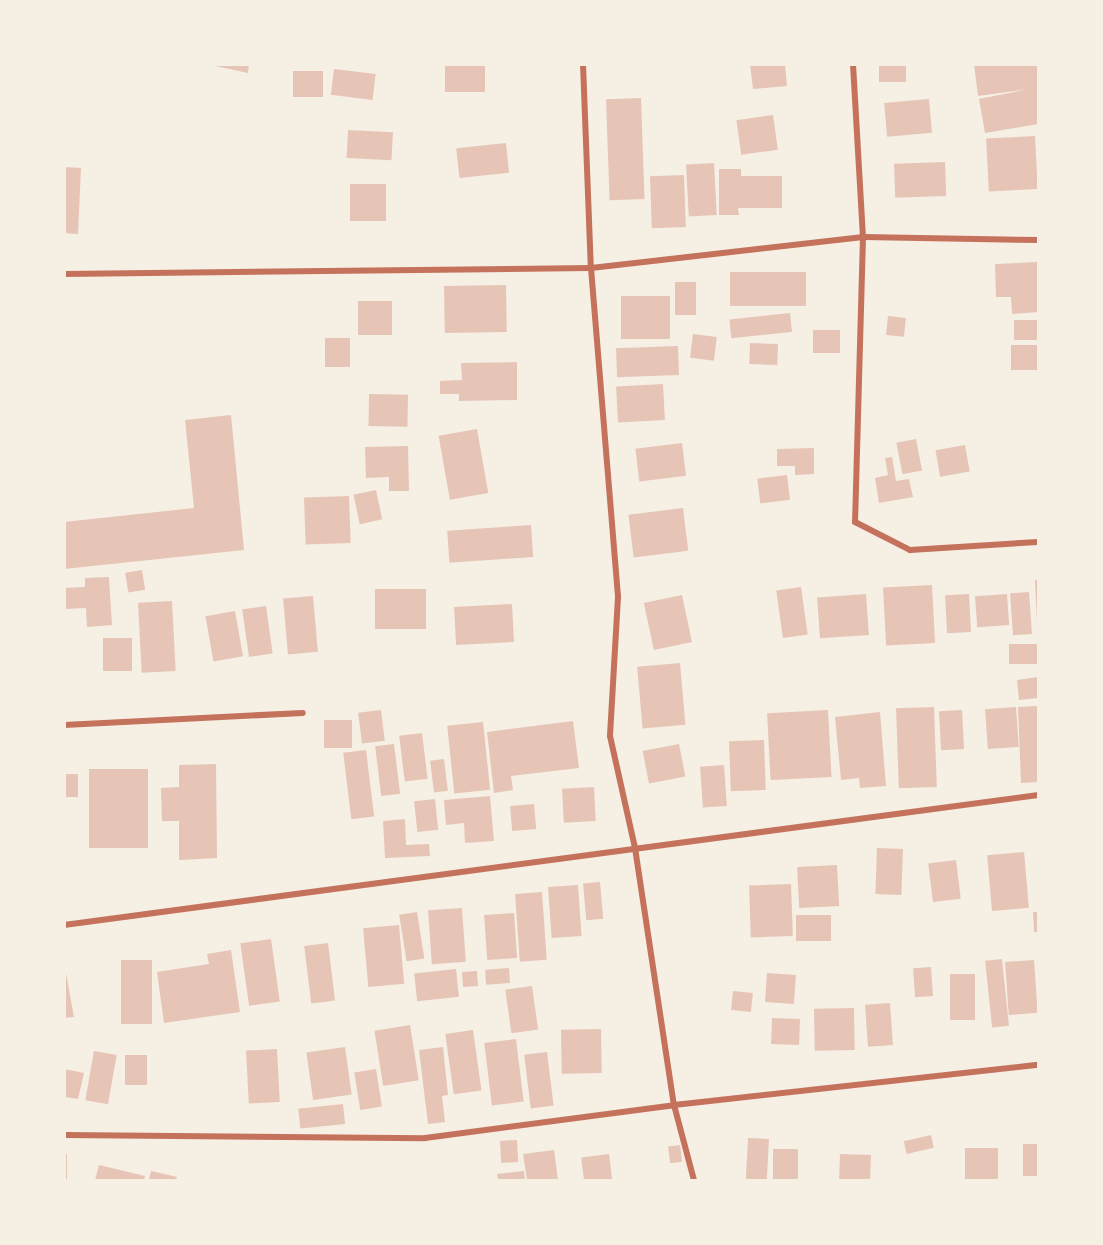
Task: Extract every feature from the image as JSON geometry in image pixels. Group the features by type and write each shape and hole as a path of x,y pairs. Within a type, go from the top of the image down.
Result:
{"street":[{"path":"583,64 591,268 618,597 610,736 635,848 674,1105 694,1180"},
{"path":"853,64 863,237 855,522 910,550 1038,542"},
{"path":"64,274 591,268 863,237 1038,240"},
{"path":"64,725 303,713"},
{"path":"64,925 1038,795"},
{"path":"64,1135 425,1138 674,1105 1038,1065"}],"building":[{"path":"206,64 249,64 248,73"},
{"path":"445,64 485,64 485,92 445,92"},
{"path":"750,64 785,64 787,86 753,89"},
{"path":"879,64 906,64 906,82 879,82"},
{"path":"974,64 1038,64 1038,124 985,133 979,99 1029,89 978,96"},
{"path":"334,69 376,74 373,100 331,95"},
{"path":"293,71 323,71 323,97 293,97"},
{"path":"641,98 645,199 610,200 606,99"},
{"path":"929,99 932,133 887,137 884,103"},
{"path":"773,115 778,150 741,155 736,120"},
{"path":"348,130 393,132 391,160 347,158"},
{"path":"1035,136 1038,189 989,191 986,139"},
{"path":"506,143 509,173 459,178 456,148"},
{"path":"945,162 946,196 895,198 894,164"},
{"path":"714,163 717,215 689,216 686,164"},
{"path":"64,167 81,168 78,234 64,233"},
{"path":"719,169 741,169 741,176 782,176 782,208 738,208 739,215 719,215"},
{"path":"684,175 686,227 652,228 650,176"},
{"path":"350,184 386,184 386,221 350,221"},
{"path":"1038,262 1038,312 1012,314 1011,297 996,297 995,264"},
{"path":"730,272 806,272 806,306 730,306"},
{"path":"675,282 696,282 696,315 675,315"},
{"path":"506,285 507,332 445,333 444,286"},
{"path":"621,296 670,296 670,339 621,339"},
{"path":"358,301 392,301 392,335 358,335"},
{"path":"790,313 792,332 731,338 729,319"},
{"path":"888,316 906,318 904,337 886,335"},
{"path":"1014,320 1038,320 1038,340 1014,340"},
{"path":"813,330 840,330 840,353 813,353"},
{"path":"693,334 717,337 714,361 690,358"},
{"path":"325,338 350,338 350,367 325,367"},
{"path":"750,343 778,344 777,365 749,364"},
{"path":"1011,345 1038,345 1038,370 1011,370"},
{"path":"678,346 679,375 617,377 616,348"},
{"path":"517,362 517,400 459,401 459,394 440,394 440,381 462,380 461,363"},
{"path":"663,384 665,420 618,422 616,386"},
{"path":"369,394 408,395 407,427 368,426"},
{"path":"231,415 244,550 64,569 64,522 194,508 185,420"},
{"path":"477,429 488,493 450,500 439,436"},
{"path":"916,439 922,470 902,474 896,443"},
{"path":"682,443 686,476 639,481 635,449"},
{"path":"965,445 970,472 940,477 935,450"},
{"path":"408,446 409,491 389,491 389,477 366,478 365,447"},
{"path":"814,448 814,474 795,475 795,466 777,466 777,449"},
{"path":"892,457 896,481 909,479 913,497 879,503 875,478 888,475 885,458"},
{"path":"787,475 790,500 760,503 757,479"},
{"path":"376,490 382,519 360,524 354,495"},
{"path":"349,496 351,543 306,545 304,498"},
{"path":"683,508 688,551 634,557 628,515"},
{"path":"531,525 533,557 449,563 447,531"},
{"path":"142,570 145,590 128,592 125,573"},
{"path":"109,577 112,625 87,627 86,608 65,609 64,588 85,587 85,578"},
{"path":"1035,580 1038,580 1038,623 1037,623"},
{"path":"932,585 935,643 886,645 883,588"},
{"path":"801,587 808,635 783,638 776,590"},
{"path":"375,589 426,589 426,629 375,629"},
{"path":"1029,592 1032,634 1013,635 1010,593"},
{"path":"866,594 869,635 820,638 817,597"},
{"path":"969,594 971,632 947,633 945,595"},
{"path":"1007,594 1009,625 977,627 975,596"},
{"path":"682,595 692,642 654,650 644,603"},
{"path":"313,596 318,652 288,654 283,599"},
{"path":"172,601 176,671 142,673 138,603"},
{"path":"512,604 514,642 456,645 454,607"},
{"path":"266,606 273,654 249,657 242,609"},
{"path":"235,611 243,656 213,662 205,616"},
{"path":"103,638 132,638 132,671 103,671"},
{"path":"1009,644 1038,644 1038,664 1009,664"},
{"path":"680,663 685,725 643,729 637,667"},
{"path":"1038,677 1038,698 1019,700 1017,680"},
{"path":"1038,706 1038,782 1021,783 1018,707"},
{"path":"934,707 937,787 899,788 896,708"},
{"path":"1016,707 1019,747 988,749 985,709"},
{"path":"381,710 385,741 362,744 358,713"},
{"path":"828,710 832,777 771,780 767,713"},
{"path":"962,710 964,749 941,750 939,711"},
{"path":"880,712 886,786 860,788 859,778 841,780 835,717"},
{"path":"324,720 352,720 352,748 324,748"},
{"path":"573,721 579,768 511,776 513,790 494,793 487,732"},
{"path":"483,722 490,790 454,793 447,726"},
{"path":"422,733 428,779 405,781 399,736"},
{"path":"764,740 766,790 731,791 729,741"},
{"path":"394,744 400,794 381,796 375,746"},
{"path":"679,744 685,776 649,783 643,751"},
{"path":"366,750 374,817 351,819 343,753"},
{"path":"444,759 448,791 434,792 430,761"},
{"path":"216,764 217,858 179,860 179,821 162,821 161,788 179,787 179,765"},
{"path":"724,765 727,806 703,808 700,767"},
{"path":"89,769 148,769 148,848 89,848"},
{"path":"64,774 78,774 78,797 64,797"},
{"path":"594,787 596,821 564,823 562,789"},
{"path":"490,796 494,841 465,843 464,823 446,825 444,800"},
{"path":"435,799 438,830 417,832 414,801"},
{"path":"534,804 536,829 512,831 510,806"},
{"path":"405,819 406,845 429,844 430,856 385,858 383,821"},
{"path":"877,848 903,849 901,895 875,894"},
{"path":"1024,852 1029,908 992,911 987,855"},
{"path":"956,860 961,899 933,902 928,863"},
{"path":"837,865 839,906 799,908 797,867"},
{"path":"600,882 603,919 586,920 583,883"},
{"path":"791,884 793,936 751,937 749,885"},
{"path":"578,885 582,936 552,938 548,887"},
{"path":"542,892 547,960 520,962 515,894"},
{"path":"462,908 466,962 432,964 428,910"},
{"path":"417,912 424,958 407,961 399,915"},
{"path":"1033,912 1038,912 1038,932 1034,932"},
{"path":"514,913 517,958 487,960 484,915"},
{"path":"796,915 831,915 831,941 796,941"},
{"path":"399,925 404,984 368,987 363,928"},
{"path":"271,939 280,1001 249,1006 240,943"},
{"path":"328,943 335,1001 311,1003 304,946"},
{"path":"231,950 240,1012 164,1023 157,972 209,964 207,954"},
{"path":"1002,959 1009,1026 992,1027 985,961"},
{"path":"121,960 152,960 152,1024 121,1024"},
{"path":"1034,960 1038,1013 1009,1015 1005,962"},
{"path":"64,962 74,1017 64,1018"},
{"path":"931,967 933,996 915,997 913,968"},
{"path":"509,968 510,983 486,985 485,970"},
{"path":"456,969 459,997 417,1001 414,973"},
{"path":"477,971 478,986 463,987 462,972"},
{"path":"767,973 796,975 794,1004 765,1002"},
{"path":"950,974 975,974 975,1020 950,1020"},
{"path":"532,986 538,1030 511,1033 505,990"},
{"path":"733,991 753,993 751,1012 731,1010"},
{"path":"890,1003 893,1045 868,1047 865,1005"},
{"path":"854,1008 855,1050 815,1051 814,1009"},
{"path":"772,1018 800,1019 799,1045 771,1044"},
{"path":"410,1025 419,1080 383,1086 374,1031"},
{"path":"601,1029 602,1073 562,1074 561,1030"},
{"path":"473,1030 481,1090 454,1094 445,1034"},
{"path":"516,1039 524,1102 492,1105 484,1043"},
{"path":"345,1047 352,1095 313,1100 306,1052"},
{"path":"443,1047 448,1095 442,1096 445,1122 428,1124 419,1050"},
{"path":"277,1049 280,1102 249,1104 246,1051"},
{"path":"94,1051 117,1055 108,1104 85,1100"},
{"path":"547,1052 554,1106 531,1108 524,1055"},
{"path":"125,1055 147,1055 147,1085 125,1085"},
{"path":"64,1069 84,1073 78,1099 64,1097"},
{"path":"376,1069 382,1107 360,1110 354,1072"},
{"path":"343,1104 345,1124 300,1129 298,1109"},
{"path":"931,1135 934,1148 907,1154 904,1141"},
{"path":"748,1138 769,1139 767,1180 746,1180"},
{"path":"517,1140 518,1162 501,1163 500,1141"},
{"path":"1023,1144 1038,1144 1038,1176 1023,1176"},
{"path":"680,1145 682,1162 670,1163 668,1146"},
{"path":"965,1148 998,1148 998,1180 965,1180"},
{"path":"773,1149 798,1149 798,1180 773,1180"},
{"path":"554,1150 558,1180 527,1180 523,1154"},
{"path":"64,1154 67,1154 67,1180 64,1180"},
{"path":"609,1154 612,1180 584,1180 581,1157"},
{"path":"840,1154 871,1155 870,1180 839,1180"},
{"path":"99,1165 145,1176 144,1180 95,1180"},
{"path":"151,1171 177,1177 176,1180 149,1180"},
{"path":"524,1171 525,1180 498,1180 497,1174"}]}
